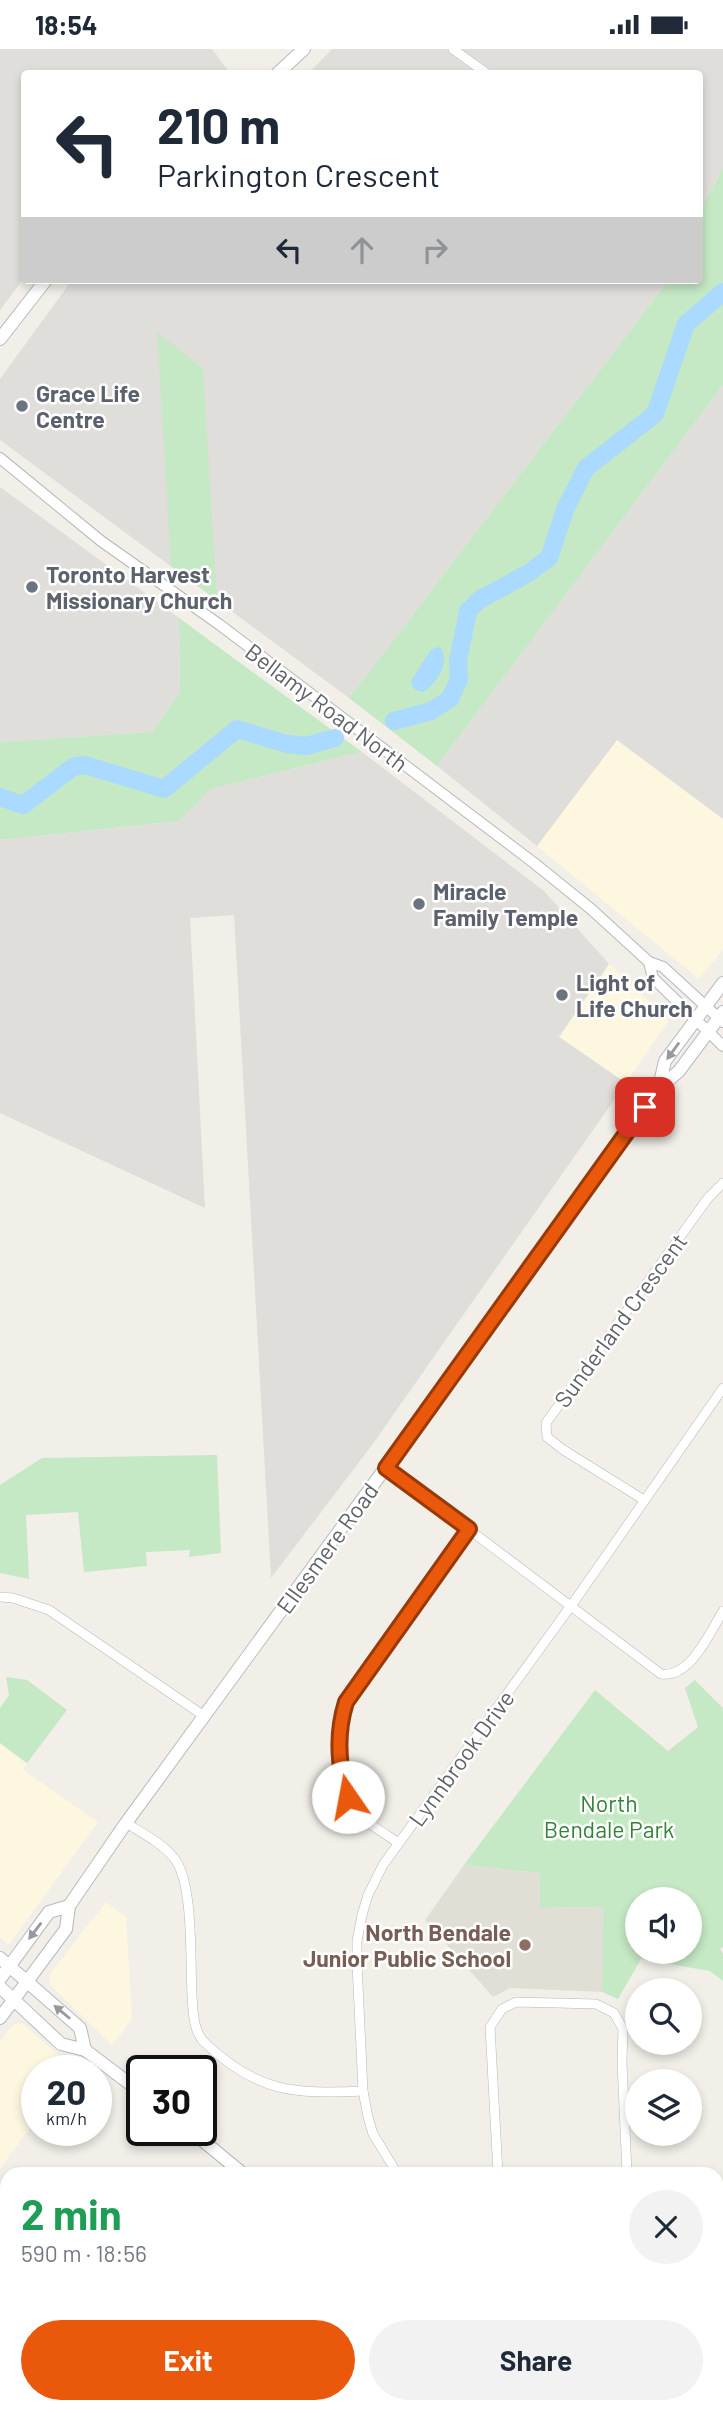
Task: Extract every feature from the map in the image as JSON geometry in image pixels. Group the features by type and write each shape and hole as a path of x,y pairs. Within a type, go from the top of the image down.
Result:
{"main road":[{"path":"281,70 304,49"},
{"path":"0,339 43,284"},
{"name":"Ellesmere Road","path":"659,1088 666,1061 723,983"},
{"name":"Ellesmere Road","path":"0,2018 66,1929 69,1906 126,1823 659,1088 679,1071 722,1017"},
{"name":"Ellesmere Road","path":"0,1979 4,1962 49,1912 69,1906"},
{"path":"4,1962 80,2028 85,2050"},
{"path":"0,1987 61,2044 85,2050 126,2081"},
{"path":"209,2146 235,2167"}],"street":[{"path":"453,49 482,70"},
{"name":"Bellamy Road North","path":"0,458 101,541 220,625 536,865 591,909 649,962 663,967 722,1017"},
{"name":"Bellamy Road North","path":"649,962 653,978 723,1046"},
{"name":"Sunderland Crescent","path":"644,1500 553,1443 547,1437 546,1423 708,1198 723,1183"},
{"name":"Lynnbrook Drive","path":"393,2167 373,2134 363,2091 358,1941 368,1895 398,1843 571,1606 723,1388"},
{"path":"386,1468 656,1671 667,1675 685,1668 693,1661 723,1611"},
{"path":"398,1843 363,1817 348,1797 342,1773 339,1738 341,1718 346,1702 358,1683 469,1529"},
{"path":"0,1597 13,1598 50,1610 204,1716"},
{"path":"126,1823 169,1853 181,1870 187,1895 193,2010 198,2035 203,2041 244,2073 270,2086 310,2093 363,2091"},
{"path":"498,2167 490,2027 502,2009 516,2002 596,2004 614,2013 619,2020 624,2029 622,2063 627,2167"}],"shaded area":[{"path":"0,49 212,49 228,70 21,70 21,282 0,310"},
{"path":"332,49 723,49 723,168 703,205 703,70 312,70"},
{"path":"69,284 666,284 349,698 0,440 0,379"},
{"path":"723,385 723,819 617,740 537,846 437,766"},
{"path":"0,487 179,618 180,692 152,732 0,742"},
{"path":"617,740 723,819 723,949 699,979 537,846"},
{"path":"362,752 544,891 609,964 559,1037 626,1083 372,1445 271,1578 234,915 190,918 205,1208 0,1113 0,840 179,821 211,789"},
{"path":"609,964 669,1020 626,1083 559,1037"},
{"path":"0,1744 27,1764 23,1770 98,1822 7,1944 0,1937"},
{"name":"North Bendale Junior Public School","path":"464,1865 540,1873 541,1908 603,1907 602,1992 510,1988 493,1997 425,1920"},
{"path":"106,1902 126,1917 132,2019 112,2045 50,1985 49,1975"},
{"path":"18,2023 24,2025 59,2055 21,2055 21,2140 1,2167 0,2167 0,2042 13,2025"}],"green space":[{"path":"723,168 723,385 437,766 349,698 666,284 703,284 703,205"},
{"path":"157,332 203,369 217,600 171,566"},
{"path":"179,618 362,752 211,789 179,821 0,840 0,742 152,732 180,692"},
{"path":"217,1455 221,1553 189,1557 190,1550 146,1552 147,1566 84,1572 78,1512 26,1515 29,1579 0,1573 0,1485 42,1458"},
{"path":"6,1677 27,1680 67,1710 27,1763 0,1743 0,1708 9,1695"},
{"name":"North Bendale Park","path":"695,1680 723,1708 723,1947 720,1949 723,1954 723,1981 710,1971 670,1964 702,1964 702,1887 625,1887 625,1964 638,1964 630,1978 625,1978 625,1987 618,1999 602,1992 603,1907 540,1908 540,1873 464,1865 595,1690 668,1751 698,1727 685,1688"}],"water":[{"path":"441,648 443,654 443,667 428,688 423,692 418,691 411,681 430,651"}],"waterway":[{"path":"394,721 431,711 450,699 459,679 458,661 468,611 479,600 527,574 549,558 566,507 586,468 655,414 686,324 723,292"},
{"path":"0,797 23,805 73,767 85,765 164,789 237,729 287,744 306,746 335,738"}],"place":[{"name":"Grace Life Centre","path":"22,406"},
{"name":"Toronto Harvest Missionary Church","path":"32,587"},
{"name":"Miracle Family Temple","path":"419,904"},
{"name":"Light of Life Church","path":"562,995"},
{"name":"North Bendale Junior Public School","path":"525,1945"}],"route":[{"path":"348,1797 342,1773 339,1738 346,1702 469,1529 386,1468 645,1107"}]}
